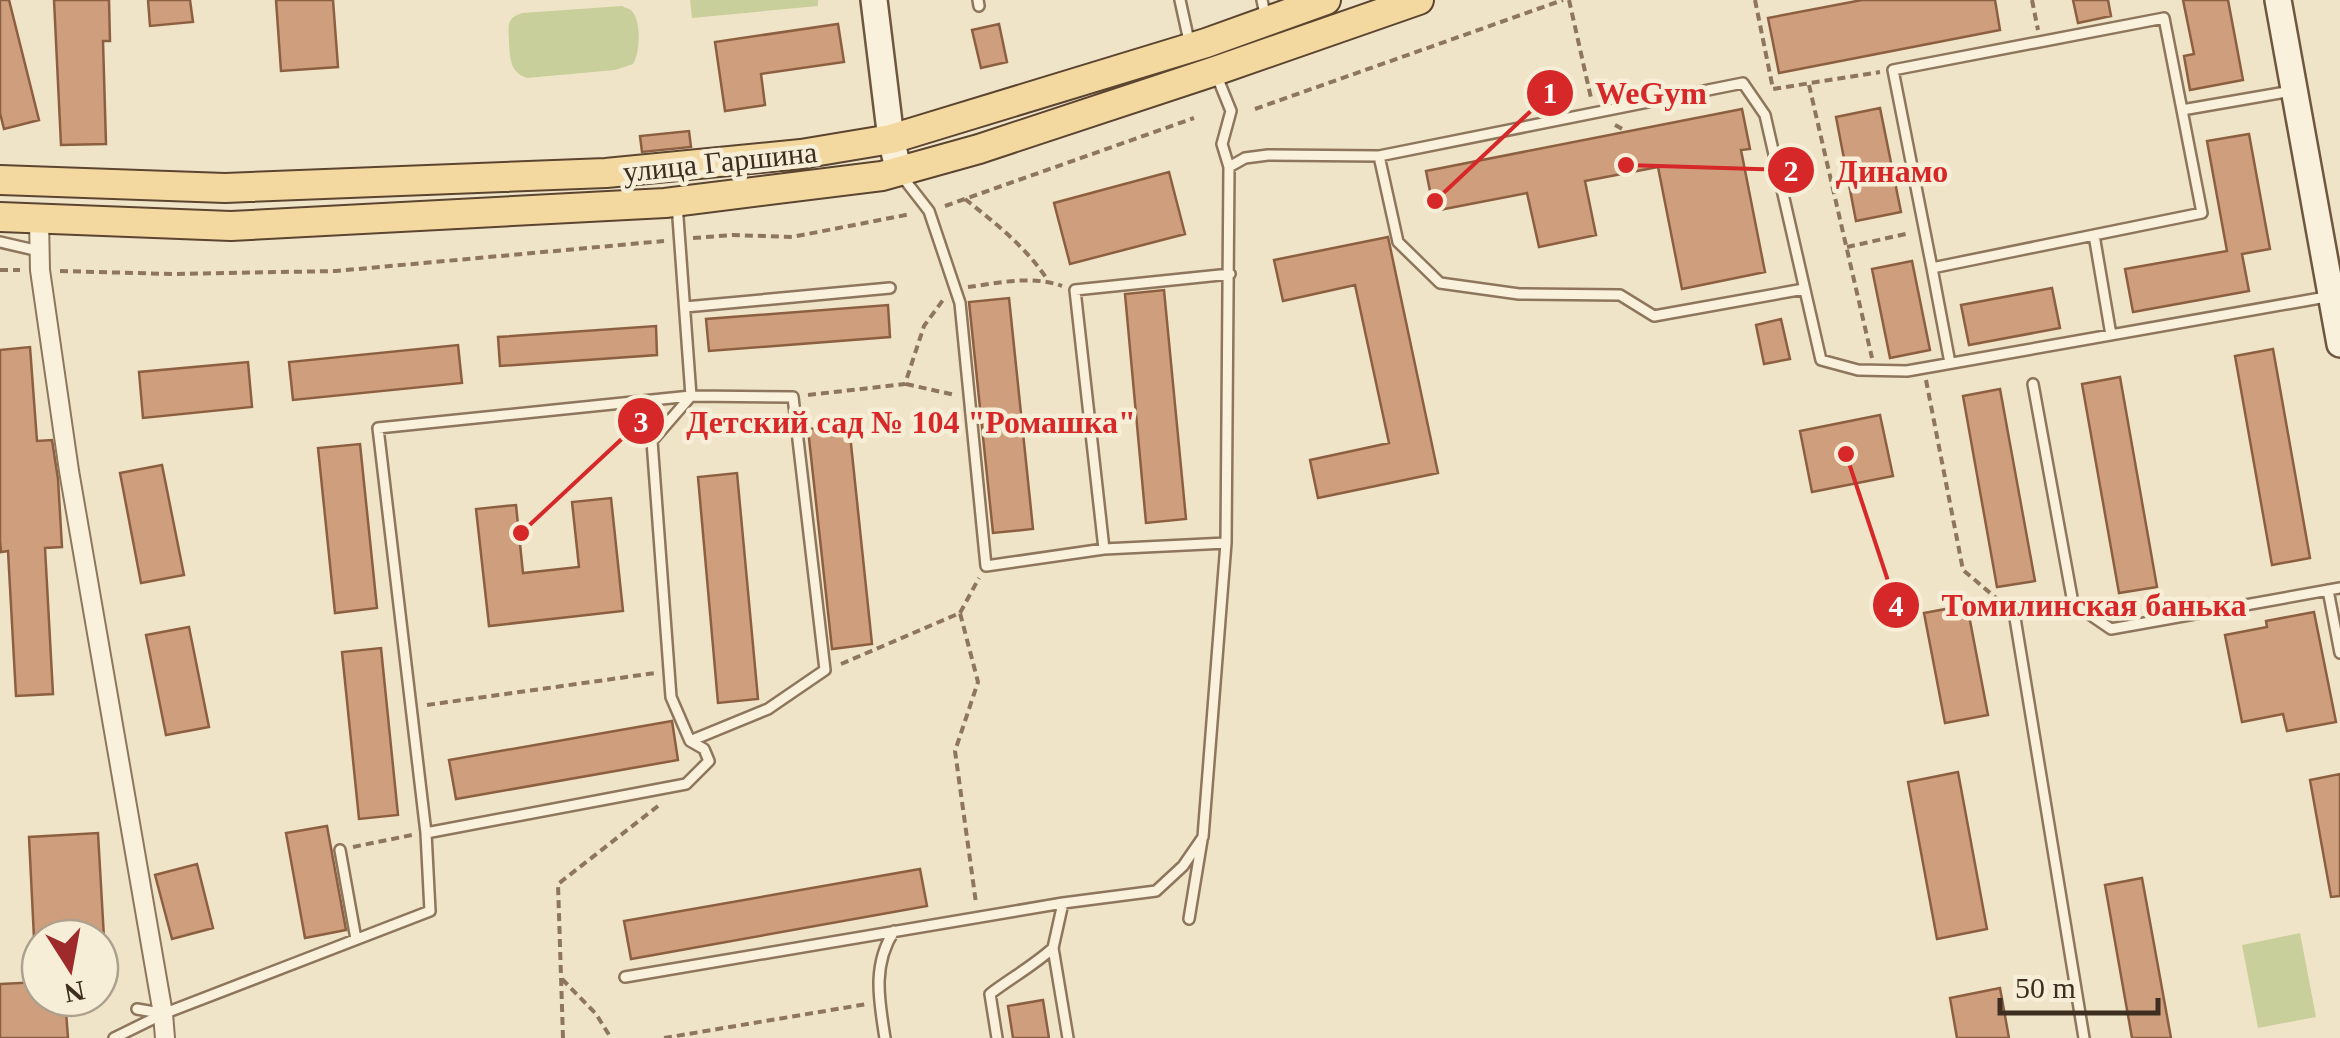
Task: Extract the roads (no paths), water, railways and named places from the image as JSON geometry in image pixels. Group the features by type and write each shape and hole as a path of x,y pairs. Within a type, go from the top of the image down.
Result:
{"main road":[{"name":"улица Гаршина","path":"0,180 225,188 588,174 801,154 890,139 1191,48 1264,11 1326,0"},
{"name":"улица Гаршина","path":"0,217 231,226 677,201 806,187 900,172 1215,71 1420,0"}],"street":[{"path":"874,0 890,139 900,172"},
{"path":"2278,0 2340,344"},
{"path":"39,220 40,261 70,471 165,1038"}],"lane":[{"path":"1180,0 1191,48"},
{"path":"1932,268 2202,213 2164,18 1893,70 1950,363"},
{"path":"1189,918 1203,838 1226,543 1229,168 1222,144 1232,111 1215,71"},
{"path":"1229,168 1245,158 1268,155 1379,156 1743,83 1765,115 1821,360 1858,370 1923,368 2332,296"},
{"path":"2182,110 2294,90"},
{"path":"1379,156 1398,242 1440,283 1519,294 1620,295 1654,316 1804,289"},
{"path":"900,172 929,212 960,303 986,566 1104,548 1226,543"},
{"path":"426,832 686,784 709,762 704,749 690,741 671,697 652,441 691,396 677,201"},
{"path":"2094,235 2111,335"},
{"path":"0,242 40,261"},
{"path":"1104,548 1074,290 1230,274"},
{"path":"685,307 890,288"},
{"path":"2033,384 2073,603"},
{"path":"114,1038 163,1014 430,911 426,832 378,428 691,396 793,397 825,670 768,710 690,741"},
{"path":"2084,1038 2014,612 2073,603 2112,629 2340,588"},
{"path":"2328,590 2340,653"},
{"path":"625,976 1062,903 1156,891 1183,866 1203,838"},
{"path":"340,850 356,939"},
{"path":"1062,903 1053,948 1068,1038"},
{"path":"885,1038 880,968 883,949 894,931"},
{"path":"997,1038 990,994 1030,969 1053,948"},
{"path":"137,1009 163,1014"}],"place":[{"name":"Динамо","path":"1626,165"},
{"name":"WeGym","path":"1435,201"},
{"name":"Томилинская банька","path":"1846,454"},
{"name":"Детский сад № 104 \"Ромашка\"","path":"521,533"}]}
